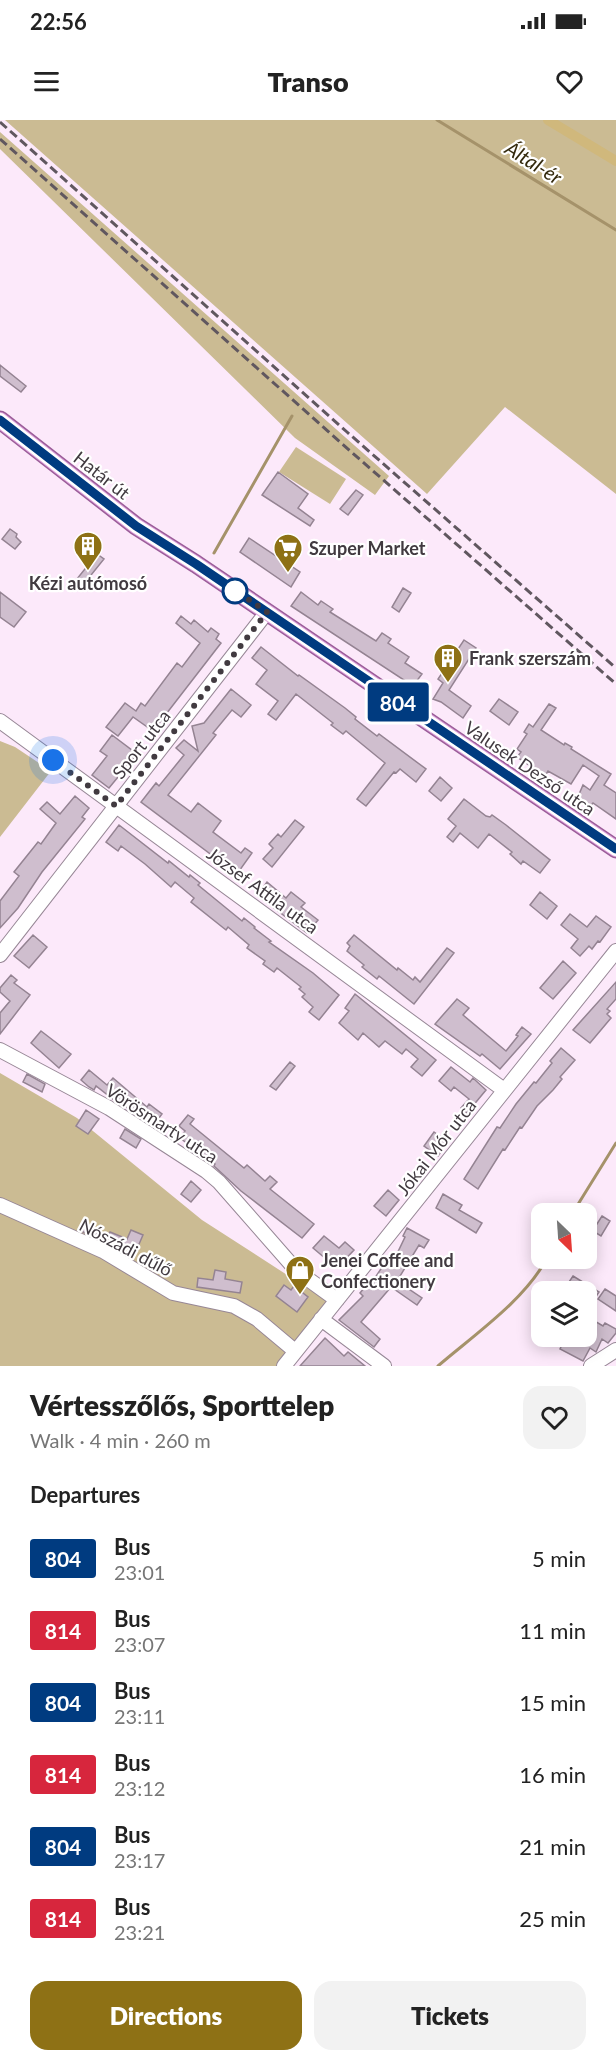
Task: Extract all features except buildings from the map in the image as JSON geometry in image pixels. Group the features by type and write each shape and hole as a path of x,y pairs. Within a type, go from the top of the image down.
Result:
{"main road":[{"name":"Határ út","path":"0,420 136,526 184,556"},
{"name":"Valusek Dezső utca","path":"184,556 616,849"}],"street":[{"name":"Sport utca","path":"0,955 267,612"},
{"name":"József Attila utca","path":"0,721 504,1090"},
{"name":"Jókai Mór utca","path":"284,1366 616,951"},
{"name":"Vörösmarty utca","path":"0,1050 109,1108 201,1167 219,1182 301,1274 337,1300"},
{"name":"Nószádi dűlő","path":"0,1205 103,1251 173,1293 234,1306 257,1319 295,1351"},
{"path":"321,1319 384,1366"},
{"path":"591,1366 616,1350"}],"shaded area":[{"path":"5,120 616,120 616,494 505,407 427,494"},
{"path":"0,132 389,476 375,495 295,438 0,149"},
{"path":"296,447 346,479 330,504 279,472"},
{"path":"0,741 15,747 51,771 0,837"},
{"path":"0,1073 77,1118 202,1220 329,1302 277,1366 0,1366"}],"waterway":[{"name":"Által-ér","path":"437,120 616,230"},
{"path":"548,120 616,161"},
{"path":"214,553 292,416"},
{"path":"579,1203 616,1143"},
{"path":"438,1366 512,1302 540,1269"}],"railway":[{"path":"0,122 347,432 616,668"},
{"path":"0,139 616,684"}],"bus line":[{"name":"804","path":"0,420 136,526 196,564 616,849"}],"place":[{"name":"Kézi autómosó","path":"88,572"},
{"name":"Szuper Market","path":"288,574"},
{"name":"Frank szerszám","path":"448,684"},
{"name":"Jenei Coffee and Confectionery","path":"300,1296"}],"route":[{"path":"53,760 116,806 267,612 230,587 235,591"}]}
